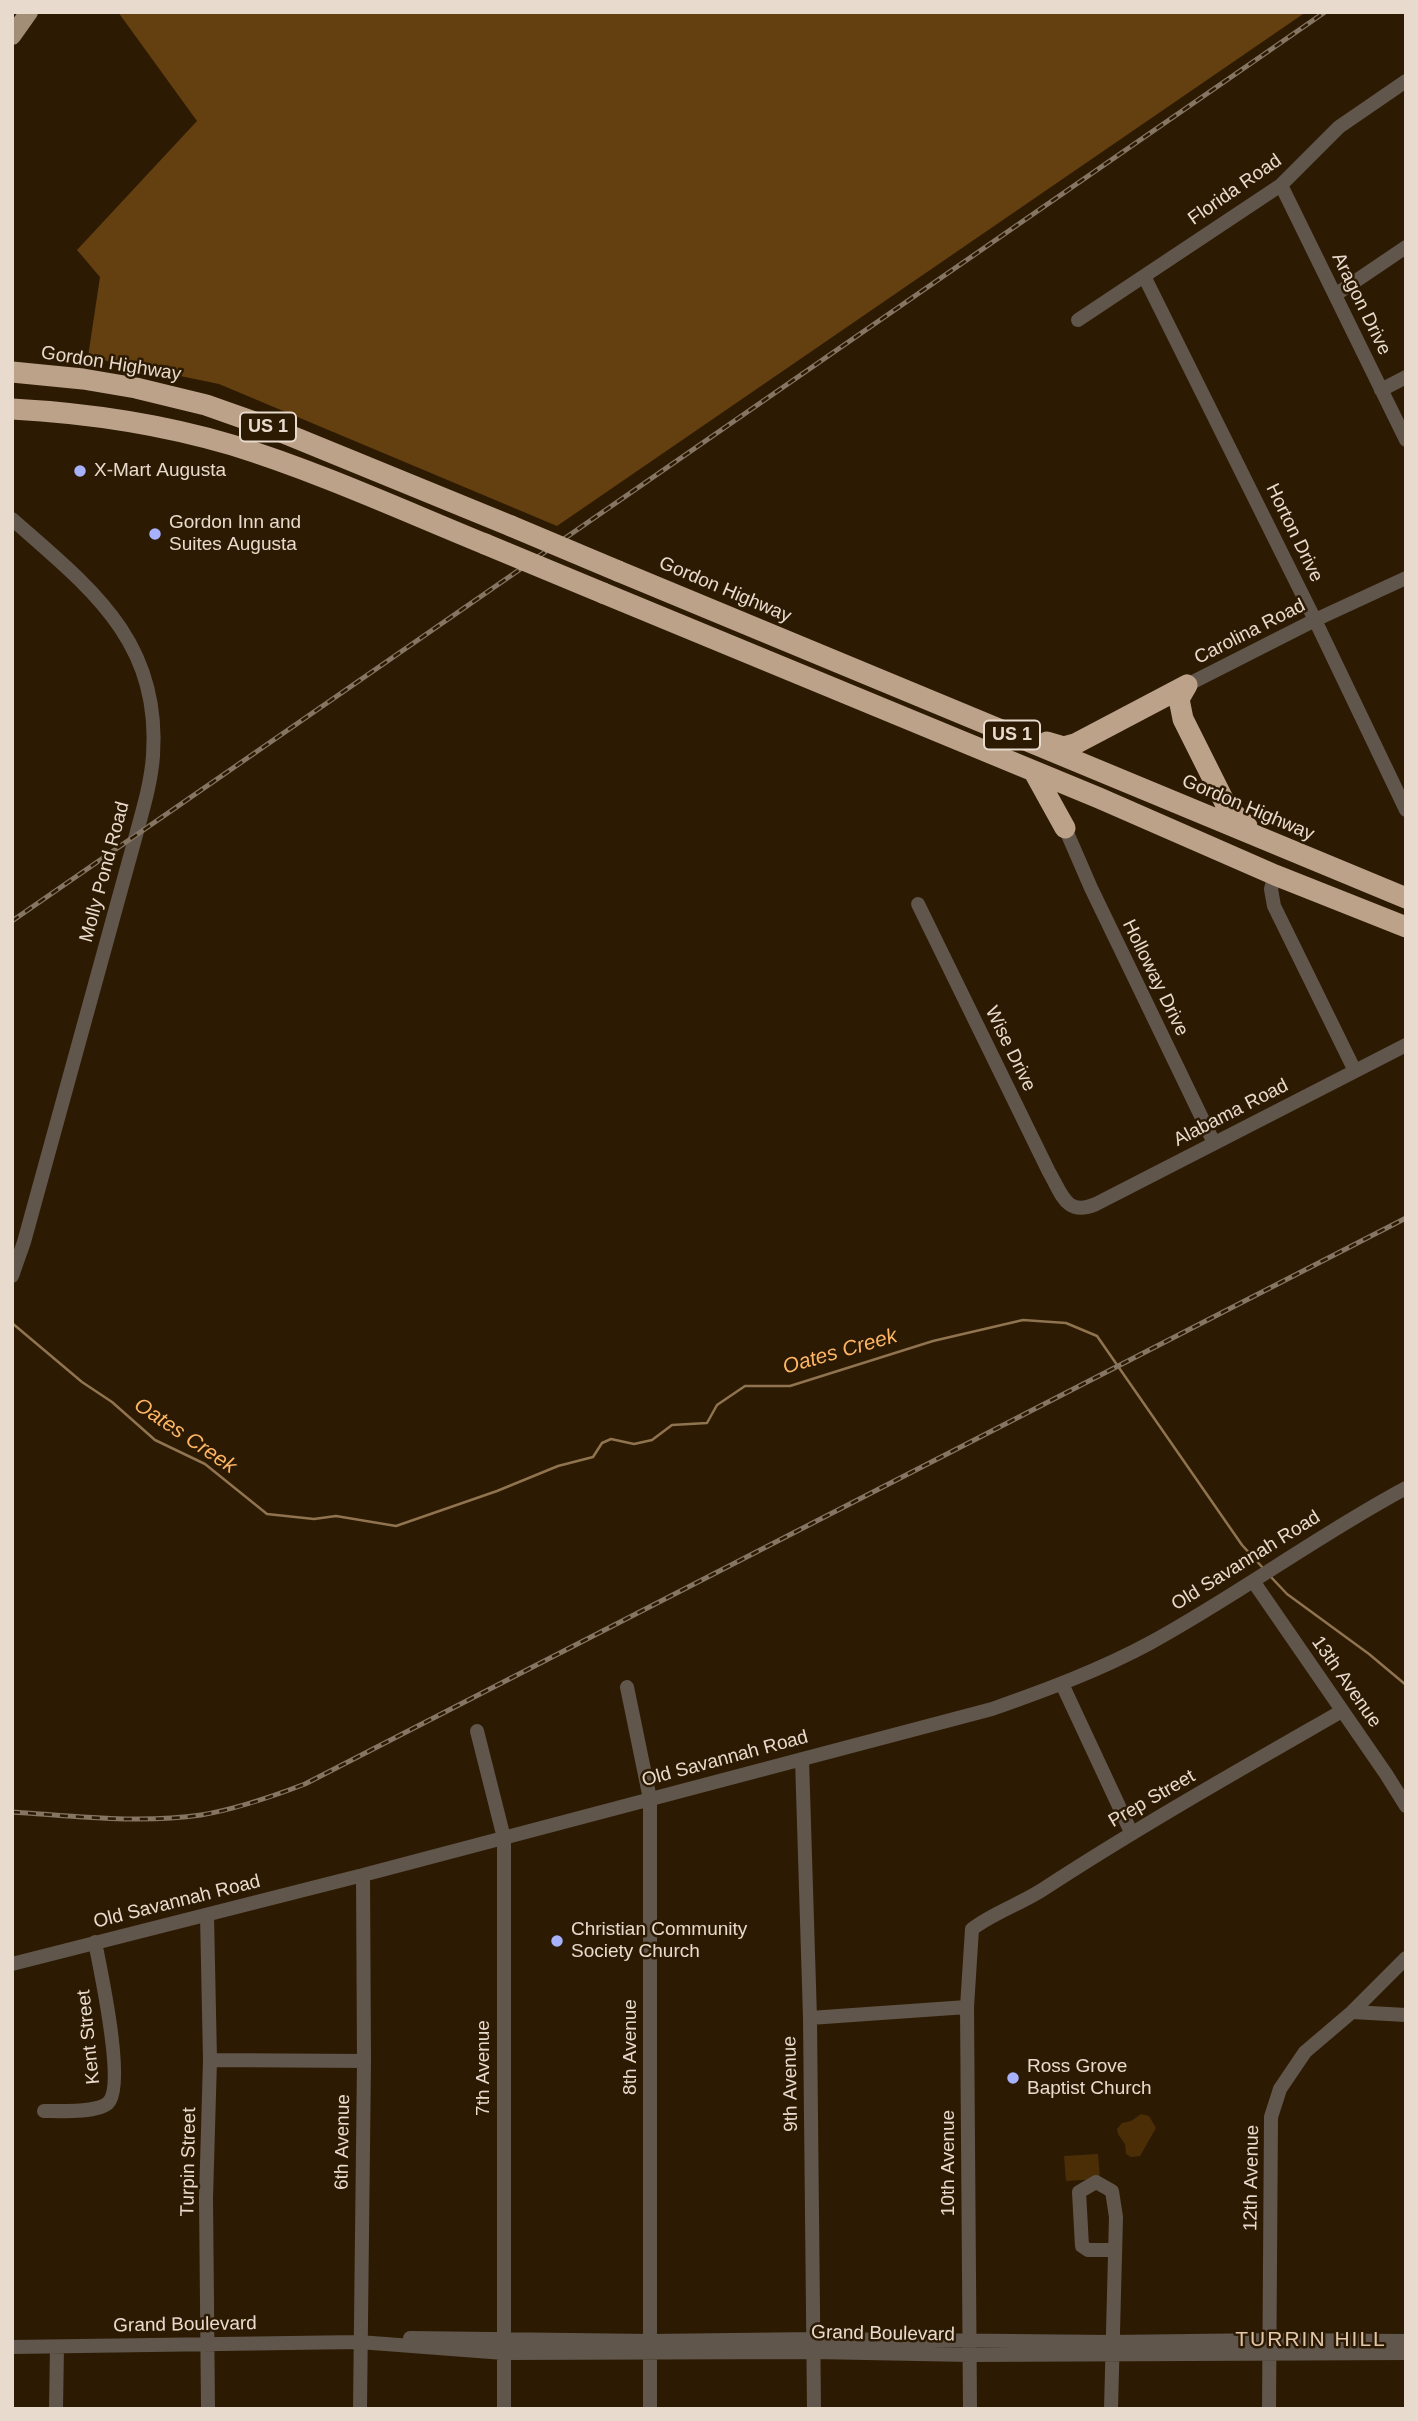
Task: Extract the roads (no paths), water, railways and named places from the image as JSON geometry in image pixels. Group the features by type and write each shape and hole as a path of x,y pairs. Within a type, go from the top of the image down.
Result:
{"highway":[{"path":"12,364 38,374"},
{"name":"Gordon Highway","path":"12,372 136,388 206,405 274,429 1406,898"},
{"name":"US 1","path":"13,409 141,423 230,445 300,469 1406,927"},
{"path":"1026,741 1049,742 1064,747 1075,744 1187,685"},
{"path":"1187,685 1179,699 1182,719 1227,807 1259,837"},
{"path":"1034,772 1065,828"},
{"path":"1065,828 1066,811 1069,807 1099,798"}],"main road":[{"path":"12,37 29,12"}],"street":[{"name":"Florida Road","path":"1078,320 1281,185 1339,127 1406,81"},
{"name":"Aragon Drive","path":"1281,185 1406,440"},
{"path":"1335,295 1406,247"},
{"name":"Horton Drive","path":"1144,276 1406,810"},
{"path":"1381,390 1406,377"},
{"name":"Molly Pond Road","path":"12,519 97,596 121,626 144,678 150,703 153,737 150,779 136,835 24,1242 12,1276"},
{"name":"Carolina Road","path":"1187,685 1315,620 1406,578"},
{"name":"Holloway Drive","path":"1065,828 1091,888 1214,1143"},
{"path":"1275,875 1271,889 1274,906 1355,1071"},
{"name":"Wise Drive","path":"918,904 1049,1172 1064,1198 1073,1207"},
{"name":"Alabama Road","path":"1073,1207 1086,1208 1406,1045"},
{"name":"Old Savannah Road","path":"12,1964 363,1875 992,1709 1062,1684 1149,1644 1356,1514 1406,1488"},
{"name":"13th Avenue","path":"1264,1574 1342,1711 1406,1806"},
{"path":"1062,1684 1131,1832"},
{"name":"8th Avenue","path":"627,1687 650,1799 650,2409"},
{"name":"Prep Street","path":"982,1921 1037,1893 1131,1832 1342,1711"},
{"name":"7th Avenue","path":"477,1731 504,1838 504,2409"},
{"name":"9th Avenue","path":"802,1759 810,2018 814,2409"},
{"name":"6th Avenue","path":"360,2409 363,1875"},
{"name":"Turpin Street","path":"207,1915 210,2060 206,2198 208,2409"},
{"name":"10th Avenue","path":"970,2409 967,2007 972,1929 982,1921"},
{"name":"Kent Street","path":"44,2111 94,2109 108,2103 115,2090 110,2018 95,1942"},
{"name":"12th Avenue","path":"1269,2409 1271,2117 1280,2089 1305,2052 1352,2012 1406,1958"},
{"path":"810,2018 967,2007"},
{"path":"1352,2012 1406,2015"},
{"path":"210,2060 364,2062"},
{"path":"1111,2409 1116,2217 1112,2191 1096,2182 1079,2192 1082,2246 1088,2250 1114,2250"},
{"name":"Grand Boulevard","path":"12,2347 359,2342 415,2337 504,2346 650,2347 1270,2347 1406,2342"},
{"path":"56,2409 57,2347"},
{"name":"Grand Boulevard","path":"1270,2347 1406,2353"}],"waterway":[{"name":"Oates Creek","path":"12,1323 82,1382 112,1402 155,1440 205,1464 267,1514 314,1519 336,1516 396,1526 497,1491 558,1466 593,1457 602,1443 611,1439 634,1444 652,1440 672,1425 707,1423 717,1405 745,1386 790,1386 933,1341 1023,1320 1066,1323 1097,1336 1242,1545 1263,1568"},
{"name":"Oates Creek","path":"1270,1576 1287,1594 1369,1654 1406,1685"}],"railway":[{"path":"12,921 1325,12"},
{"path":"12,1812 107,1818 178,1818 228,1809 305,1784 1406,1218"}],"place":[{"name":"X-Mart Augusta","path":"80,471"},
{"name":"Gordon Inn and Suites Augusta","path":"155,534"},
{"name":"Christian Community Society Church","path":"557,1941"},
{"name":"Ross Grove Baptist Church","path":"1013,2078"}],"district":[{"name":"TURRIN HILL","path":"1311,2340"}]}
